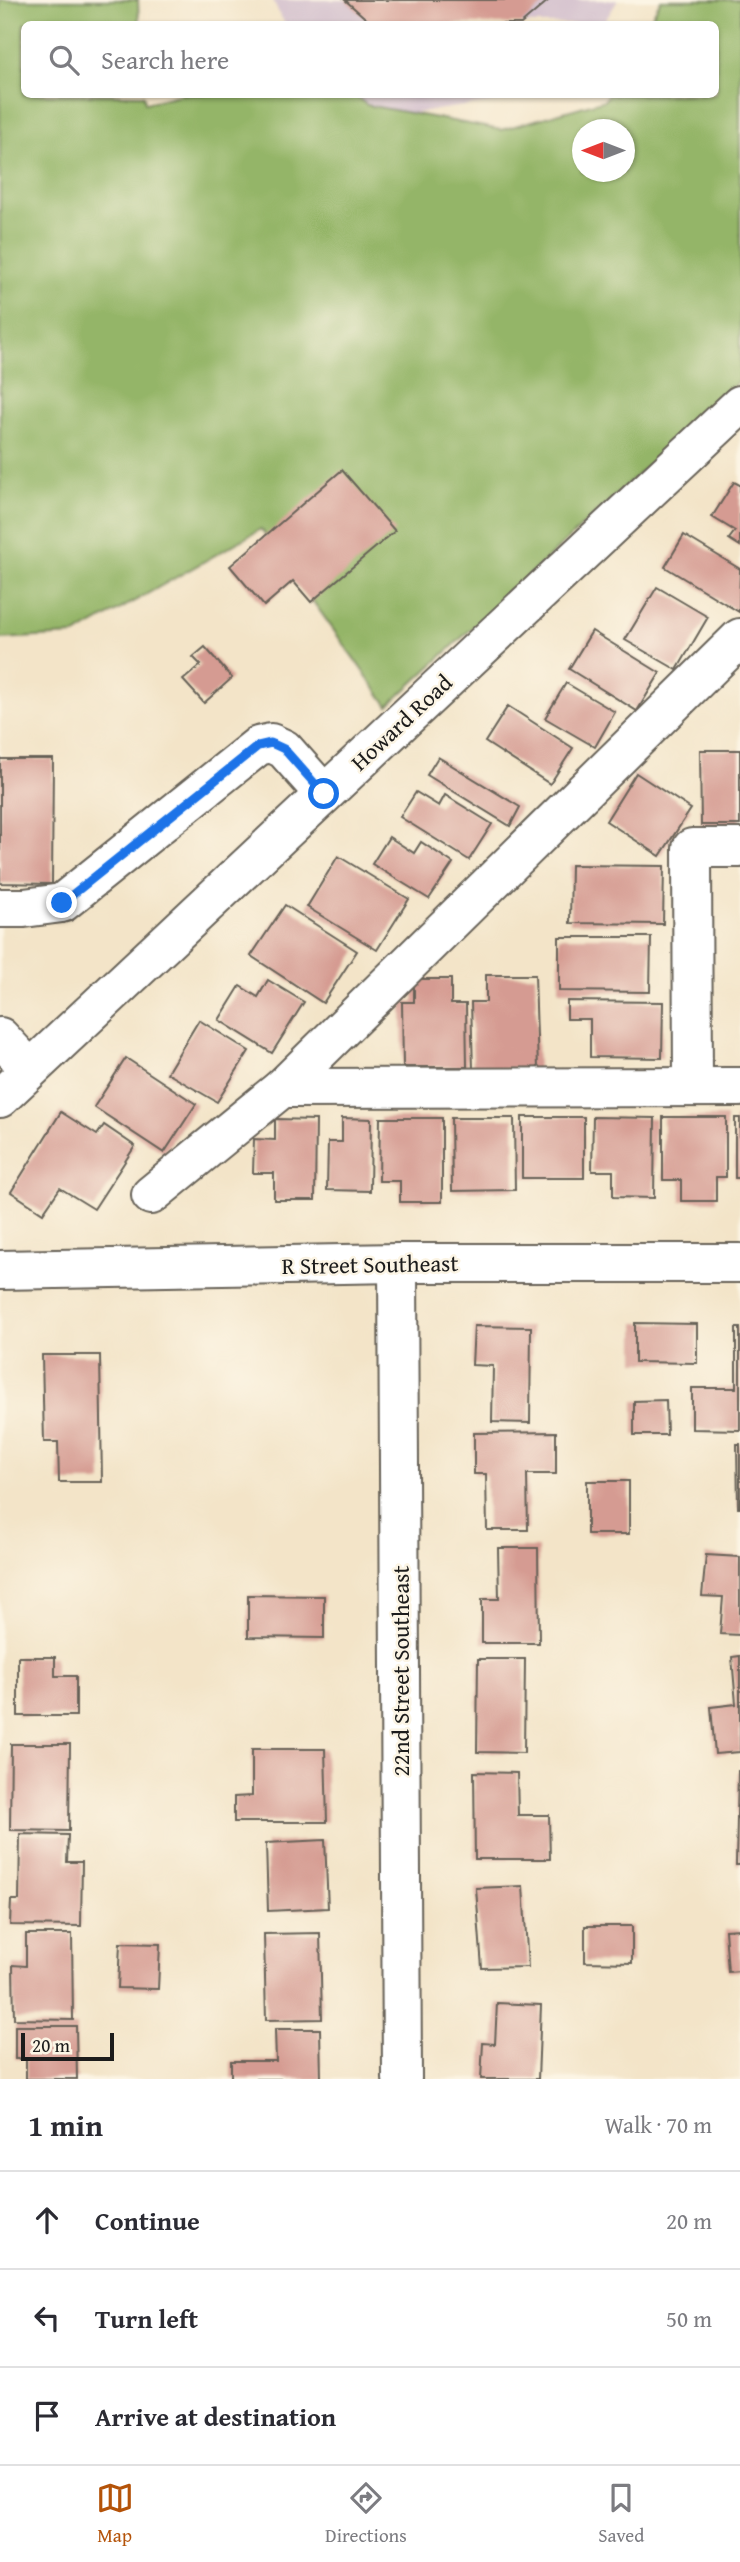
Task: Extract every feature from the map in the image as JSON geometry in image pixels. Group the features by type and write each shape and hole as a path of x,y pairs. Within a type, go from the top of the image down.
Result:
{"street":[{"name":"Howard Road","path":"0,1098 740,405"},
{"path":"151,1195 282,1088 740,638"},
{"path":"0,908 62,903 258,746 271,743 284,749 324,794"},
{"path":"693,1087 692,848 740,848"},
{"path":"0,1037 30,1069"},
{"path":"282,1088 740,1087"},
{"name":"R Street Southeast","path":"0,1270 398,1263 740,1263"},
{"name":"22nd Street Southeast","path":"398,1263 402,2079"}],"shaded area":[{"path":"272,0 618,0 605,21 283,21"},
{"path":"327,98 524,98 341,123"}],"green space":[{"path":"0,0 138,0 139,21 21,21 21,98 144,98 145,103 166,98 358,98 367,105 501,130 606,98 719,98 719,21 650,21 661,0 740,0 740,380 388,706 261,529 75,635 0,639"}],"building":[{"path":"345,0 549,0 524,21 369,21"},
{"path":"342,470 395,531 311,602 293,581 264,606 230,566"},
{"path":"734,482 740,485 740,546 729,539 735,531 712,517"},
{"path":"684,535 740,569 739,612 665,567"},
{"path":"657,587 708,617 677,670 625,640"},
{"path":"592,631 660,673 637,711 569,669"},
{"path":"205,647 232,678 204,703 183,680 201,665 193,657"},
{"path":"566,683 615,712 595,747 545,718"},
{"path":"508,706 573,748 550,784 485,742"},
{"path":"700,750 740,750 740,825 701,825"},
{"path":"438,757 520,807 510,826 427,775"},
{"path":"0,759 53,759 52,884 0,883"},
{"path":"636,773 691,809 660,856 606,821"},
{"path":"416,792 439,806 445,795 492,824 469,860 400,817"},
{"path":"389,837 414,853 421,842 453,863 429,899 372,864"},
{"path":"338,856 409,899 377,950 307,907"},
{"path":"571,865 664,866 663,924 570,923"},
{"path":"285,905 357,951 323,1003 251,956"},
{"path":"559,937 651,937 650,992 559,991"},
{"path":"486,975 535,975 538,1069 473,1069 471,1002 486,1002"},
{"path":"414,979 451,979 451,1004 466,1004 467,1067 403,1067 402,1002 414,1002"},
{"path":"268,980 304,1002 272,1053 219,1020 240,986 258,997"},
{"path":"567,1001 663,1002 662,1058 590,1057 590,1019 567,1019"},
{"path":"199,1020 249,1051 217,1102 167,1073"},
{"path":"126,1058 196,1104 164,1153 94,1107"},
{"path":"61,1112 97,1135 104,1125 135,1146 94,1209 60,1188 43,1213 11,1192"},
{"path":"522,1117 584,1117 584,1178 522,1178"},
{"path":"593,1117 655,1118 654,1198 613,1197 613,1171 592,1171"},
{"path":"663,1117 726,1117 726,1177 716,1177 716,1201 681,1201 681,1180 663,1180"},
{"path":"342,1118 371,1119 370,1191 327,1190 328,1142 342,1142"},
{"path":"380,1118 442,1118 442,1202 400,1202 400,1181 379,1181"},
{"path":"451,1118 514,1118 515,1190 452,1191"},
{"path":"735,1118 740,1118 740,1178 735,1178"},
{"path":"275,1119 316,1120 315,1200 274,1200 274,1173 253,1173 254,1139 275,1140"},
{"path":"635,1323 697,1324 697,1363 635,1362"},
{"path":"474,1326 531,1327 530,1423 492,1422 493,1366 472,1365"},
{"path":"736,1328 740,1328 740,1430 692,1429 692,1388 736,1388"},
{"path":"42,1355 100,1355 102,1482 59,1482 58,1442 44,1442"},
{"path":"666,1400 667,1435 634,1435 634,1401"},
{"path":"556,1432 556,1474 527,1474 528,1530 487,1530 486,1474 474,1474 474,1433"},
{"path":"737,1444 740,1444 740,1508 738,1508"},
{"path":"587,1481 629,1481 629,1534 587,1534"},
{"path":"498,1548 538,1548 539,1643 482,1643 482,1599 499,1599"},
{"path":"706,1555 740,1557 740,1635 720,1634 723,1597 702,1596"},
{"path":"248,1595 324,1596 324,1638 248,1637"},
{"path":"740,1656 740,1752 715,1754 711,1707 736,1704 732,1657"},
{"path":"18,1657 55,1657 55,1676 76,1676 76,1716 18,1716"},
{"path":"478,1659 525,1659 524,1753 477,1752"},
{"path":"11,1744 70,1744 69,1831 10,1830"},
{"path":"252,1749 325,1749 327,1822 234,1822 234,1797 252,1796"},
{"path":"738,1771 740,1865 736,1865"},
{"path":"474,1772 517,1773 518,1815 549,1815 550,1859 475,1859"},
{"path":"20,1834 68,1835 67,1862 82,1862 81,1926 10,1925 11,1900 19,1900"},
{"path":"325,1840 328,1908 268,1911 266,1843"},
{"path":"523,1886 528,1967 482,1968 476,1888"},
{"path":"585,1926 632,1926 632,1963 585,1962"},
{"path":"740,1929 740,1971 728,1972 725,1930"},
{"path":"320,1933 322,2019 266,2020 264,1934"},
{"path":"26,1934 72,1934 73,2020 14,2019 13,1965 26,1966"},
{"path":"120,1943 160,1944 158,1989 118,1988"},
{"path":"497,2003 541,2005 538,2079 481,2079 483,2043 495,2044"},
{"path":"15,2026 76,2026 77,2079 26,2079 26,2059 15,2059"},
{"path":"275,2029 320,2029 321,2079 231,2079 231,2061 276,2061"}],"route":[{"path":"62,903 258,746 271,743 284,749 324,794"}]}
